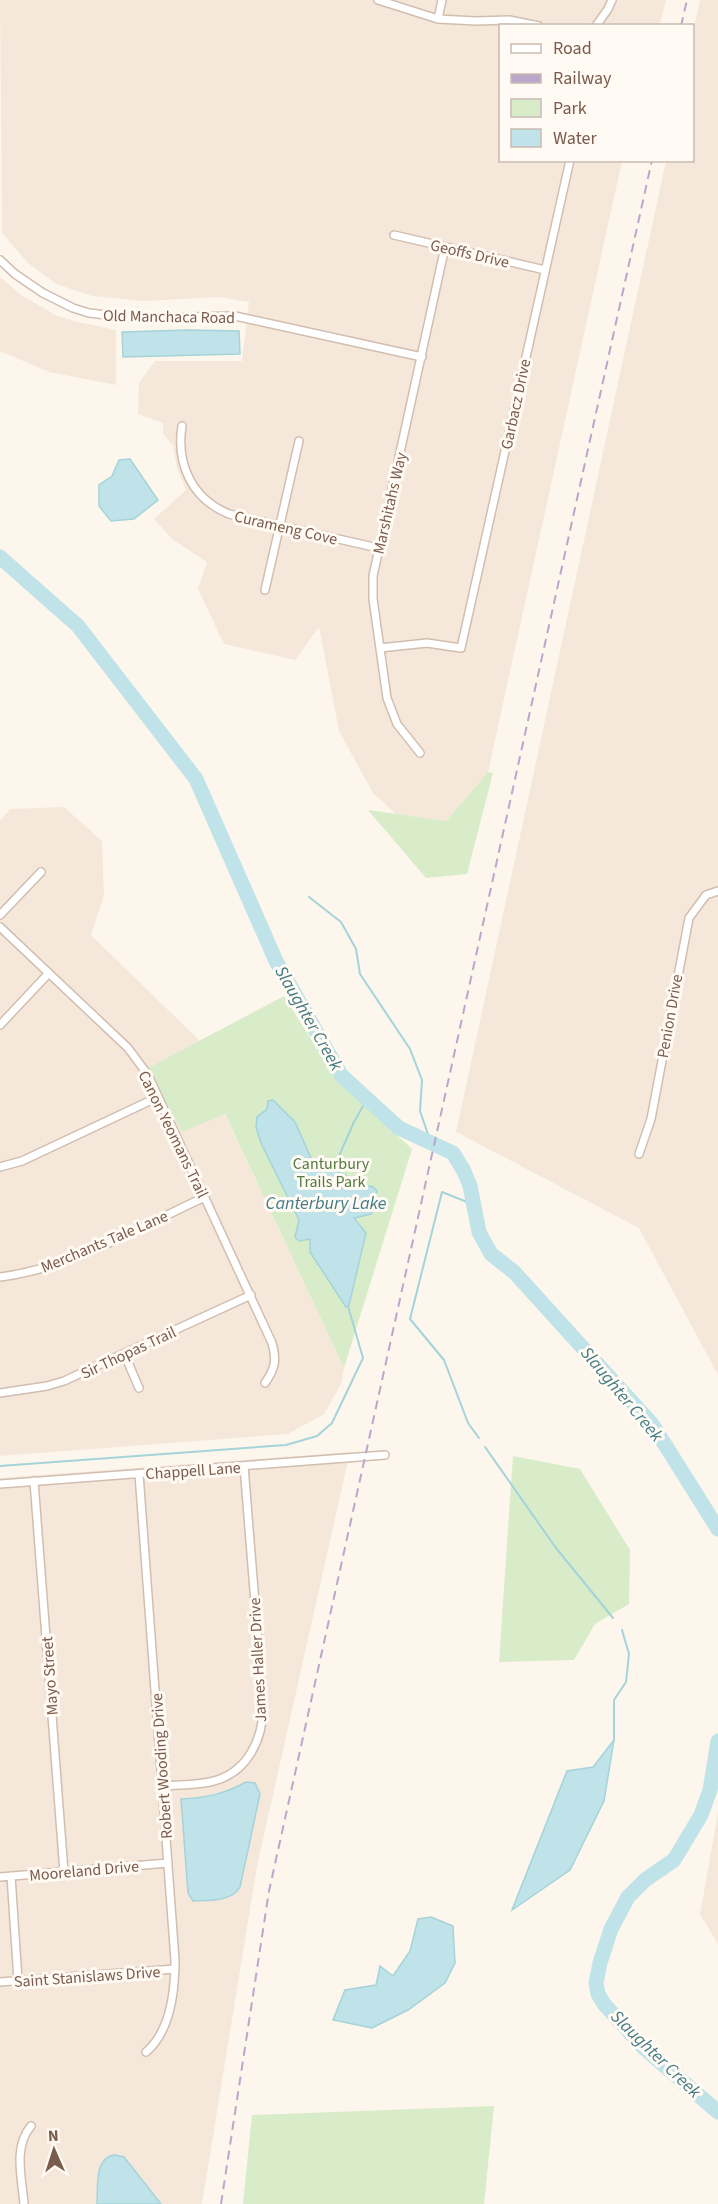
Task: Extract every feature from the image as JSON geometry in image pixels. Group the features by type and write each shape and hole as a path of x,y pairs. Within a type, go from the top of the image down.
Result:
{"street":[{"path":"378,0 438,19 509,20 529,24"},
{"path":"438,19 442,0"},
{"path":"597,24 612,0"},
{"name":"Garbacz Drive","path":"380,648 427,643 461,648 570,162"},
{"name":"Geoffs Drive","path":"394,235 545,270"},
{"name":"Marshitahs Way","path":"420,753 404,734 390,707 373,587 378,548 446,247"},
{"name":"Old Manchaca Road","path":"0,260 15,274 43,293 89,313 132,318 235,316 422,357"},
{"name":"Curameng Cove","path":"182,426 181,457 189,480 199,494 212,505 229,514 378,548"},
{"path":"265,590 299,441"},
{"path":"0,915 41,872"},
{"name":"Penion Drive","path":"639,1154 651,1119 689,918 696,905 706,895 718,891"},
{"name":"Canon Yeomans Trail","path":"0,927 128,1048 148,1075 251,1295 275,1352 273,1372 264,1383"},
{"path":"0,1025 49,973"},
{"path":"0,1167 22,1161 159,1097"},
{"name":"Merchants Tale Lane","path":"0,1277 36,1271 74,1258 205,1197"},
{"name":"Sir Thopas Trail","path":"0,1393 57,1384 251,1295"},
{"path":"124,1353 139,1388"},
{"name":"Chappell Lane","path":"0,1484 385,1455"},
{"name":"James Haller Drive","path":"163,1786 210,1782 234,1771 250,1756 262,1726 263,1703 244,1466"},
{"name":"Robert Wooding Drive","path":"139,1474 175,1969 161,2036 146,2052"},
{"name":"Mayo Street","path":"34,1481 64,1872"},
{"name":"Mooreland Drive","path":"0,1877 168,1863"},
{"path":"11,1876 18,1980"},
{"name":"Saint Stanislaws Drive","path":"0,1982 175,1969"},
{"path":"24,2204 20,2150 24,2134 30,2126"}],"shaded area":[{"path":"0,0 666,0 660,24 499,24 499,162 622,162 488,772 446,821 396,814 373,793 339,731 319,627 295,660 224,644 198,589 207,562 172,539 154,519 186,490 177,468 173,446 163,434 163,423 138,414 139,383 155,361 242,361 249,302 219,297 144,301 92,296 56,284 28,263 2,233"},
{"path":"700,0 718,0 718,1375 639,1228 456,1132 666,162 694,162 694,28"},
{"path":"0,277 21,295 57,316 116,330 116,385 49,372 0,351"},
{"path":"64,807 102,841 104,895 91,935 200,1041 148,1068 224,1113 344,1368 341,1384 324,1414 288,1434 0,1456 0,821 10,809"},
{"path":"350,1452 257,1866 202,2204 0,2204 0,1478"},
{"path":"718,1813 718,1944 700,1914"}],"green space":[{"path":"488,772 493,773 467,874 426,878 368,810 446,821"},
{"name":"Canturbury Trails Park","path":"284,996 336,1079 412,1149 344,1368 225,1114 182,1132 148,1068"},
{"path":"513,1456 580,1469 630,1550 629,1604 595,1624 574,1660 499,1662"},
{"path":"494,2106 484,2204 243,2204 252,2115"}],"water":[{"path":"239,331 240,354 123,357 122,332"},
{"path":"130,459 158,500 134,519 111,521 99,506 99,485 112,476 119,460"},
{"name":"Canterbury Lake","path":"273,1100 295,1122 311,1158 316,1163 346,1175 348,1181 373,1187 377,1191 371,1214 354,1218 366,1233 349,1305 346,1307 310,1252 310,1239 299,1241 295,1237 299,1220 261,1143 256,1127 257,1117 267,1109 268,1101"},
{"path":"614,1740 604,1801 570,1870 512,1910 567,1771 593,1767"},
{"path":"246,1782 255,1783 260,1794 240,1887 226,1898 193,1901 188,1893 181,1799 215,1795"},
{"path":"431,1917 453,1926 455,1963 445,1983 408,2010 372,2028 333,2020 345,1990 376,1985 380,1966 393,1976 410,1951 418,1919"},
{"path":"115,2155 124,2157 161,2204 97,2204 100,2167 108,2157"}],"waterway":[{"name":"Slaughter Creek","path":"0,557 78,626 196,779 276,961 341,1075 399,1128 453,1153 470,1186 479,1232 491,1254 514,1272 652,1424 718,1529"},
{"path":"309,897 341,922 356,949 360,974 410,1049 422,1080 420,1111 431,1143"},
{"path":"335,1165 367,1099"},
{"path":"472,1204 442,1192 410,1319 444,1360 468,1423 479,1438"},
{"path":"0,1466 286,1445 317,1436 332,1423 363,1358 348,1306"},
{"path":"485,1447 556,1548 613,1618"},
{"path":"614,1740 614,1700 626,1682 629,1654 622,1630"},
{"name":"Slaughter Creek","path":"718,1741 710,1790 701,1815 674,1860 645,1880 628,1897 611,1929 596,1983 598,1994 604,2004 643,2047 718,2112"}],"railway":[{"path":"681,24 687,0"},
{"path":"221,2204 269,1891 652,162"}]}
